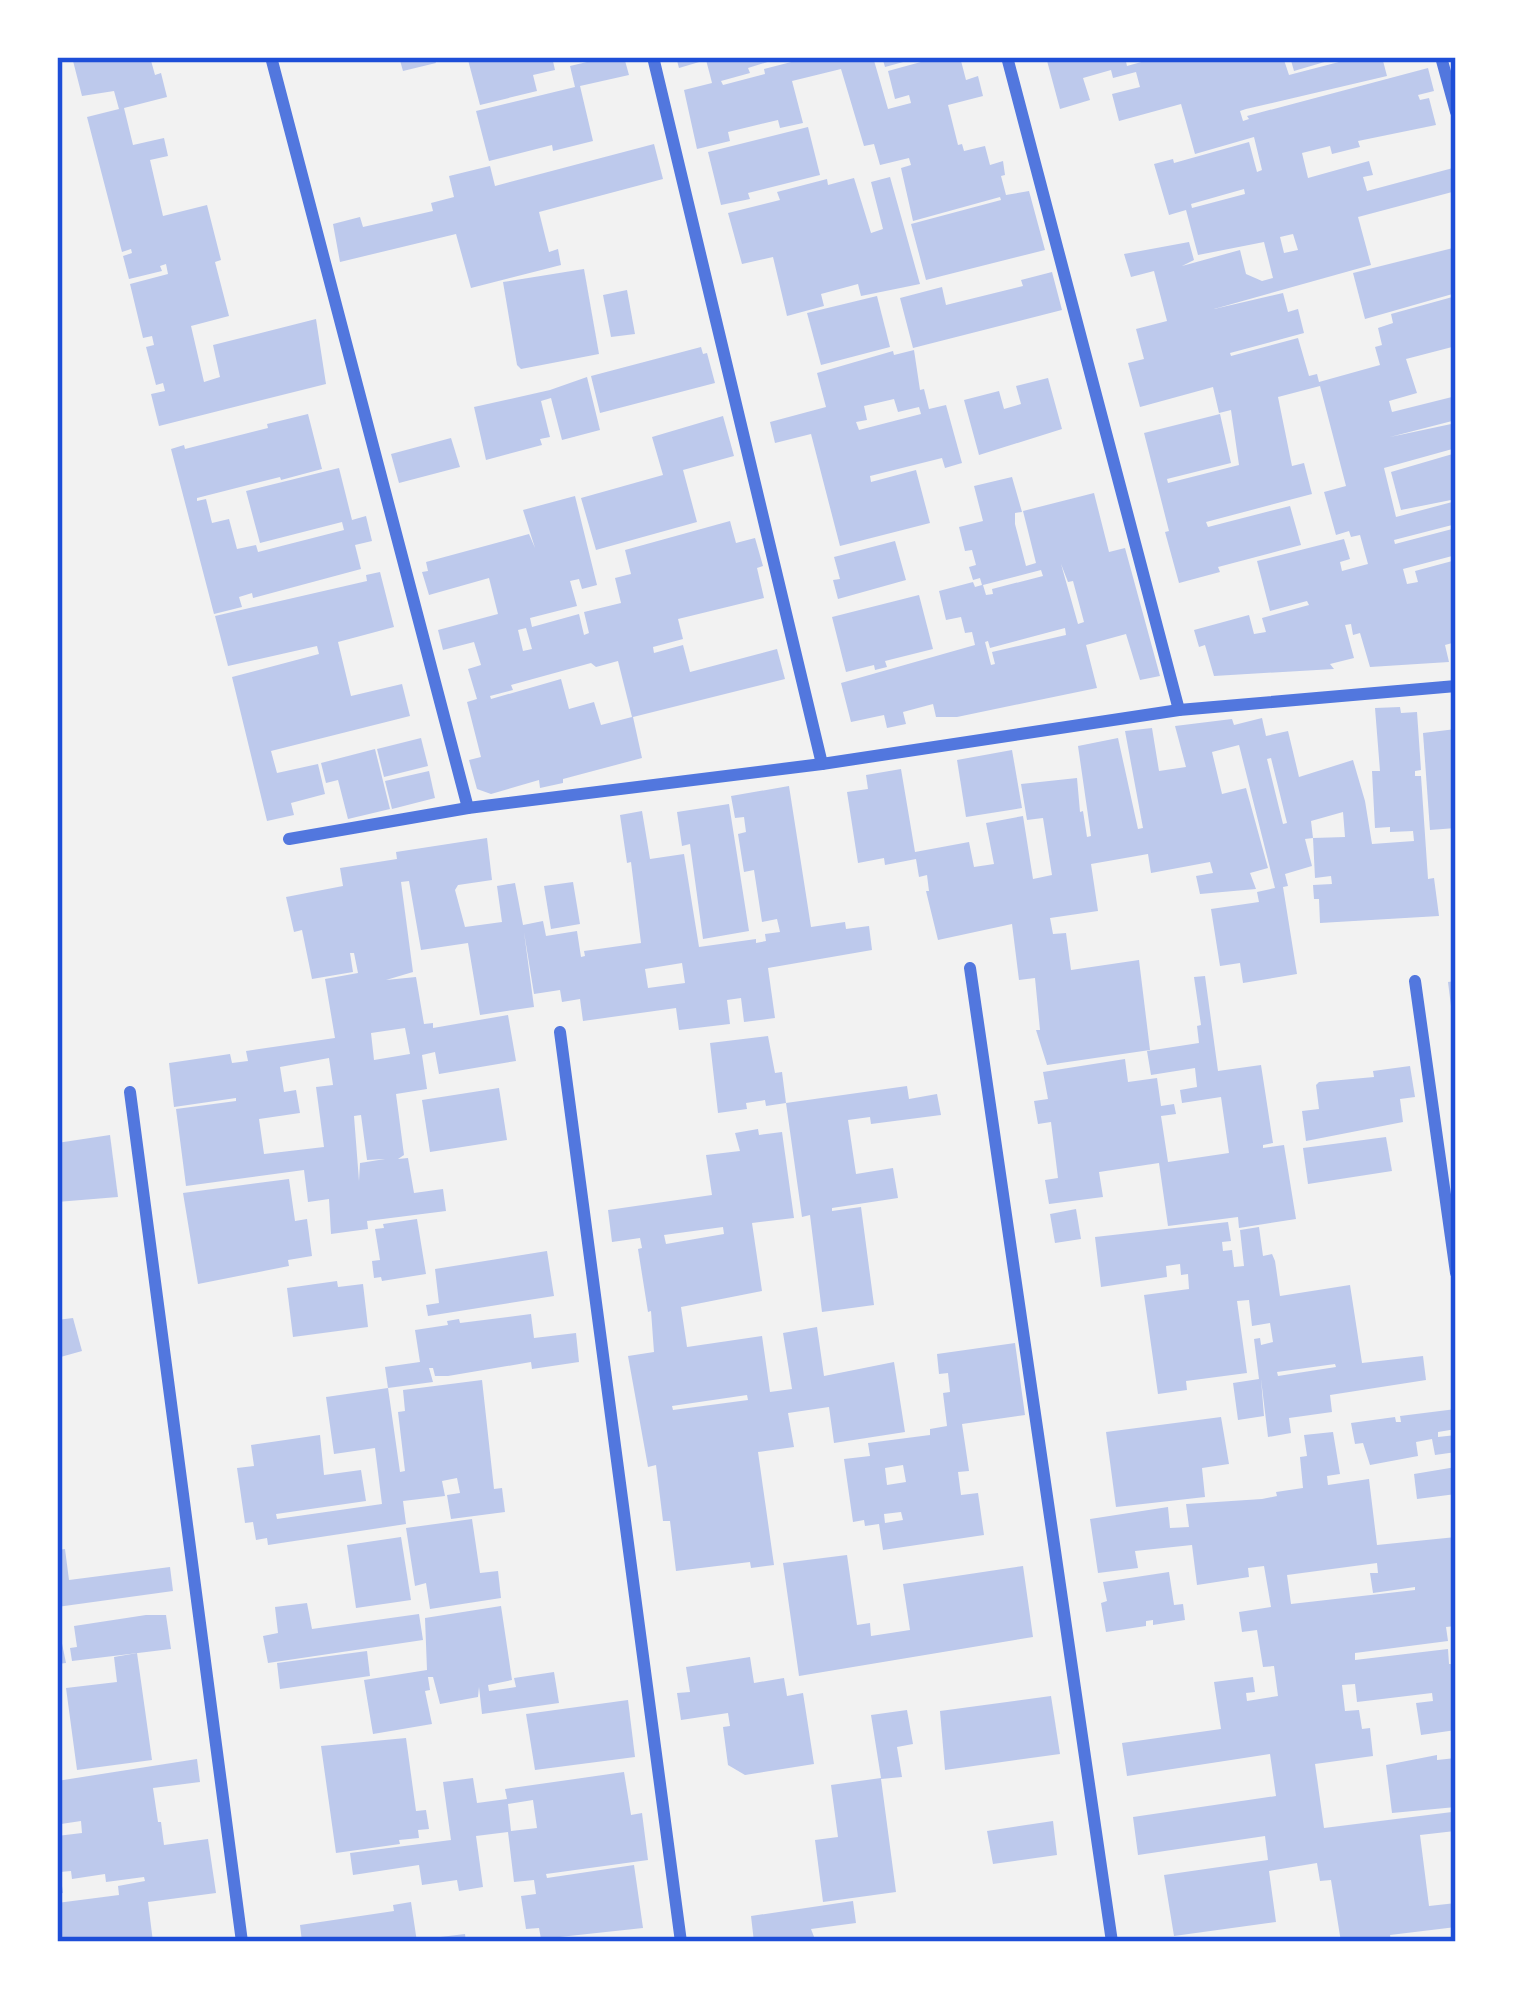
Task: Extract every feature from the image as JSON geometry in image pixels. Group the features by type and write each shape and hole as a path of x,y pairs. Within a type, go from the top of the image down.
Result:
{"street":[{"path":"271,57 468,808"},
{"path":"652,57 822,764"},
{"path":"1007,57 1179,710"},
{"path":"1442,57 1456,112"},
{"path":"289,839 468,808 822,764 1179,710 1456,686"},
{"path":"970,968 1112,1942"},
{"path":"1414,981 1456,1273"},
{"path":"560,1032 681,1942"},
{"path":"130,1092 242,1942"}],"building":[{"path":"72,57 150,57 155,75 161,73 167,97 124,108 133,145 164,138 168,156 150,160 163,216 207,205 229,316 191,326 204,382 220,377 213,345 316,319 326,384 159,426 151,394 165,391 163,383 156,385 146,347 154,345 152,336 143,338 130,284 168,274 166,264 160,266 162,271 129,279 123,256 132,253 131,249 122,252 87,117 119,109 114,91 82,96"},
{"path":"399,57 433,57 436,63 403,71"},
{"path":"552,57 555,70 533,75 537,91 480,105 468,60"},
{"path":"624,57 629,75 580,86 593,141 553,151 552,145 489,161 476,111 575,87 570,66"},
{"path":"676,57 784,57 748,68 750,73 721,81 723,85 765,74 764,69 798,57 873,57 888,109 911,103 909,95 895,99 888,71 939,57 960,57 966,80 978,76 983,96 948,105 958,145 964,151 985,146 990,165 1003,161 1006,195 1029,191 1045,250 926,280 911,224 1000,197 913,221 901,168 911,165 909,158 880,165 874,144 864,146 841,69 792,81 803,123 780,128 778,120 728,132 730,141 697,149 684,90 712,83 706,60 679,68"},
{"path":"882,57 918,57 918,58 885,67"},
{"path":"1046,57 1125,57 1127,66 1159,57 1283,57 1289,75 1358,57 1382,57 1387,76 1246,109 1240,111 1243,121 1247,116 1428,68 1434,91 1418,95 1420,100 1429,98 1436,125 1358,141 1360,147 1332,154 1330,146 1302,153 1308,178 1369,161 1373,175 1363,177 1367,191 1453,168 1456,191 1358,217 1371,265 1214,309 1283,293 1288,312 1298,309 1304,333 1231,356 1298,338 1309,376 1317,374 1319,382 1380,365 1375,347 1382,345 1378,328 1393,323 1391,314 1456,296 1456,346 1406,359 1417,393 1389,401 1392,412 1456,396 1456,420 1390,437 1456,423 1456,448 1384,468 1396,517 1456,501 1456,524 1394,540 1395,544 1456,528 1456,555 1403,569 1407,584 1418,582 1415,571 1456,560 1456,642 1445,645 1449,662 1370,667 1360,633 1353,635 1351,624 1345,625 1354,658 1330,664 1334,669 1214,676 1205,645 1199,647 1194,630 1249,615 1254,634 1266,632 1262,618 1309,605 1307,601 1270,611 1257,561 1344,539 1350,559 1340,562 1342,571 1368,564 1360,535 1351,537 1349,531 1336,535 1324,492 1346,486 1320,386 1278,397 1292,466 1304,463 1312,494 1206,522 1208,527 1290,506 1301,545 1218,567 1220,572 1179,583 1165,532 1169,531 1144,433 1220,414 1231,463 1167,479 1168,483 1239,465 1231,410 1219,413 1213,387 1140,407 1128,363 1144,359 1136,329 1167,321 1154,271 1131,277 1124,254 1189,242 1194,260 1182,266 1240,250 1246,274 1262,281 1273,278 1264,242 1198,255 1186,210 1169,215 1154,164 1249,142 1257,172 1262,170 1254,137 1195,154 1181,104 1119,121 1112,94 1140,87 1136,72 1113,78 1111,70 1083,78 1090,100 1060,109","holes":["1244,189 1245,194 1192,208 1191,204","1293,234 1298,250 1284,253 1280,237"]},
{"path":"1290,57 1338,57 1338,58 1294,71"},
{"path":"808,127 820,175 748,193 750,199 721,205 708,152"},
{"path":"654,144 663,179 539,212 549,252 558,249 561,265 471,288 456,234 340,262 333,224 360,217 363,227 433,211 431,203 454,197 449,176 490,166 495,186"},
{"path":"890,177 920,284 861,296 858,284 821,294 824,306 787,316 773,257 742,264 728,213 780,200 777,192 827,179 828,185 854,178 871,233 883,229 871,182"},
{"path":"1453,248 1456,293 1365,319 1353,273"},
{"path":"584,269 599,354 521,369 503,282"},
{"path":"1052,272 1062,310 913,348 900,298 942,287 946,305 1023,286 1021,280"},
{"path":"627,290 635,334 611,337 603,295"},
{"path":"877,296 890,347 821,365 807,313"},
{"path":"701,347 715,383 600,413 591,376"},
{"path":"914,350 920,390 924,389 929,409 946,405 962,463 945,468 942,458 870,476 871,482 916,470 930,523 840,546 811,434 775,443 770,422 826,407 817,373 893,351 894,355","holes":["894,399 898,412 919,407 921,414 859,430 856,422 867,420 864,406"]},
{"path":"587,377 600,430 562,440 551,398 541,401 550,437 540,439 542,445 486,460 474,407"},
{"path":"1048,378 1062,429 979,455 964,400 999,391 1004,409 1021,404 1016,386"},
{"path":"308,414 322,469 197,501 206,499 212,523 229,519 237,549 256,545 258,552 344,530 342,522 260,543 246,491 339,468 352,520 366,516 372,541 355,545 361,569 253,598 252,593 239,597 242,607 214,614 171,449 268,428 267,424"},
{"path":"723,416 734,456 683,470 697,522 596,550 581,498 663,475 652,437"},
{"path":"451,438 460,467 399,483 391,454"},
{"path":"1456,453 1456,499 1401,510 1391,472"},
{"path":"1012,477 1022,512 1015,513 1015,524 1026,566 1036,563 1023,511 1094,493 1109,552 1125,548 1160,676 1140,680 1126,634 1086,645 1097,688 957,717 936,717 933,704 903,712 906,724 887,728 884,715 851,722 841,683 975,645 961,617 946,620 939,591 973,582 975,587 982,585 980,578 973,580 969,567 976,565 972,550 965,551 959,527 983,521 974,486","holes":["1061,564 1068,582 1073,581 1084,622 1078,624","1041,570 1043,576 992,589 993,594 986,595 983,585","1065,628 1066,635 992,652 995,664 991,665 985,642 990,648"]},
{"path":"575,496 597,585 582,589 579,579 570,581 577,606 530,618 532,627 579,614 584,635 589,633 584,612 621,603 615,578 631,574 625,550 730,521 736,543 755,538 763,566 757,568 764,598 678,619 683,639 653,647 654,653 683,645 690,672 777,649 785,679 633,717 642,758 540,788 539,780 491,794 477,789 469,760 481,757 467,702 477,699 468,669 481,665 474,642 443,650 438,630 498,614 489,578 429,595 422,572 428,571 426,562 529,534 535,548 523,510","holes":["526,628 532,649 523,651 518,630","618,661 632,717 601,725 594,702 569,709 561,679 490,696 513,690 511,685 591,663 596,667"]},
{"path":"895,541 906,580 838,599 833,580 840,579 834,557"},
{"path":"380,572 394,627 338,642 351,696 402,684 410,716 271,751 277,773 318,764 325,794 291,803 294,815 267,821 232,677 319,654 317,646 228,666 215,616 367,581 366,575"},
{"path":"919,595 933,649 885,661 887,667 846,672 832,617"},
{"path":"1375,708 1417,712 1421,770 1415,776 1421,776 1428,879 1434,878 1439,916 1320,923 1313,885 1332,884 1331,876 1315,878 1313,838 1305,839 1312,866 1285,874 1288,886 1283,887 1297,974 1243,983 1240,963 1220,966 1211,909 1259,902 1257,892 1275,888 1239,745 1212,752 1222,794 1246,788 1268,868 1250,873 1256,889 1200,894 1196,876 1213,873 1210,862 1151,873 1148,854 1091,864 1098,911 1050,918 1053,934 1066,933 1071,970 1139,960 1150,1050 1047,1065 1036,1030 1040,1030 1035,978 1019,980 1012,924 938,940 926,891 927,875 919,877 916,859 885,865 884,858 858,863 847,792 868,789 866,775 901,769 915,852 969,842 974,867 994,864 986,823 1023,816 1033,879 1052,875 1043,818 1027,820 1021,784 1077,778 1080,812 1087,837 1091,836 1078,746 1118,738 1138,829 1143,828 1125,731 1152,728 1159,771 1186,767 1175,726 1232,719 1234,725 1262,718 1266,736 1288,731 1299,777 1353,760 1372,844 1414,841 1413,831 1375,828 1372,771 1380,771","holes":["1271,758 1287,823 1283,824 1267,759","1343,812 1345,837 1313,838 1311,821"]},
{"path":"1456,729 1456,828 1430,830 1423,733"},
{"path":"421,738 428,766 384,777 377,749"},
{"path":"375,749 390,809 348,819 338,780 326,783 321,763"},
{"path":"1012,750 1022,808 966,817 957,760"},
{"path":"429,771 435,798 392,809 385,781"},
{"path":"789,786 811,927 845,922 846,929 869,926 872,950 768,968 775,1018 744,1022 741,998 727,1000 730,1024 679,1030 676,1008 583,1021 580,999 562,1002 560,990 534,994 524,932 534,1007 480,1015 468,943 421,950 409,881 401,882 413,972 386,980 416,977 424,1024 433,1023 433,1028 508,1015 516,1061 439,1074 435,1052 422,1055 427,1089 396,1094 404,1155 398,1159 408,1158 414,1193 443,1189 446,1211 367,1221 368,1229 331,1234 329,1199 308,1202 304,1170 186,1186 176,1109 236,1098 174,1107 169,1063 230,1054 232,1063 248,1061 246,1051 335,1038 325,979 358,973 354,953 350,953 353,972 312,979 302,930 294,932 286,897 343,886 340,868 397,859 396,852 487,838 492,880 458,885 455,890 465,927 502,922 497,886 515,883 523,925 543,921 546,936 577,931 581,957 584,951 641,943 620,815 642,811 650,859 684,854 699,947 766,941 765,934 780,932 777,919 762,922 754,870 744,872 738,834 746,832 744,817 735,818 731,796","holes":["682,963 685,983 648,988 645,969","405,1028 410,1054 374,1060 371,1033","329,1058 333,1085 316,1087 324,1147 264,1154 259,1119 300,1113 296,1090 284,1092 280,1067","361,1115 367,1160 385,1159 360,1163 359,1181 354,1116"]},
{"path":"729,804 749,931 703,939 690,844 682,846 677,812"},
{"path":"573,882 580,924 551,929 544,886"},
{"path":"1205,976 1218,1071 1261,1065 1273,1143 1263,1148 1284,1145 1296,1219 1239,1228 1238,1217 1168,1226 1159,1163 1099,1172 1103,1197 1049,1204 1045,1180 1058,1178 1051,1122 1038,1124 1034,1101 1048,1099 1043,1072 1125,1059 1128,1082 1157,1078 1161,1106 1174,1104 1176,1114 1161,1116 1168,1162 1229,1153 1221,1097 1182,1103 1180,1090 1197,1087 1195,1068 1151,1075 1147,1051 1199,1043 1194,977"},
{"path":"1456,981 1456,1005 1451,1006 1448,982"},
{"path":"768,1036 775,1073 782,1072 786,1103 766,1106 765,1100 746,1103 747,1109 718,1113 710,1043"},
{"path":"1410,1066 1415,1097 1400,1099 1403,1122 1306,1141 1302,1111 1319,1109 1319,1082 1374,1077 1373,1071"},
{"path":"907,1086 909,1099 937,1094 941,1115 871,1124 870,1117 848,1120 856,1174 893,1168 898,1198 832,1208 861,1207 874,1305 822,1312 810,1215 802,1217 786,1103"},
{"path":"499,1088 507,1140 430,1152 422,1100"},
{"path":"782,1132 794,1218 752,1223 762,1291 681,1307 687,1347 762,1336 770,1392 792,1389 783,1333 817,1327 824,1376 894,1362 905,1432 834,1443 829,1407 788,1413 794,1447 758,1452 774,1565 751,1568 750,1562 676,1571 670,1521 663,1521 656,1465 648,1467 628,1356 654,1352 638,1249 642,1248 640,1238 612,1242 608,1210 712,1195 706,1155 740,1151 735,1133","holes":["723,1227 724,1234 666,1244 664,1235","747,1395 748,1400 673,1410 672,1406"]},
{"path":"110,1135 118,1197 57,1202 57,1143"},
{"path":"1386,1137 1392,1171 1308,1184 1303,1148"},
{"path":"289,1179 295,1221 307,1219 312,1256 288,1260 289,1266 198,1284 183,1193"},
{"path":"1076,1209 1081,1239 1055,1243 1050,1214"},
{"path":"417,1219 426,1274 382,1281 374,1278 372,1261 380,1260 375,1229"},
{"path":"1228,1222 1231,1241 1222,1242 1223,1251 1232,1250 1234,1267 1244,1266 1240,1230 1259,1227 1263,1256 1272,1254 1275,1261 1280,1296 1350,1285 1362,1363 1423,1356 1426,1380 1330,1395 1332,1412 1289,1418 1291,1433 1268,1437 1261,1379 1264,1416 1238,1420 1233,1383 1259,1379 1254,1339 1260,1338 1261,1345 1273,1342 1270,1323 1252,1326 1249,1300 1237,1301 1247,1373 1186,1381 1187,1390 1158,1394 1144,1295 1189,1289 1188,1274 1181,1275 1180,1264 1166,1266 1167,1277 1101,1287 1095,1237","holes":["1335,1364 1278,1376 1277,1372"]},
{"path":"547,1251 554,1296 428,1316 426,1305 439,1303 435,1269"},
{"path":"337,1281 338,1287 363,1284 368,1327 293,1337 287,1288"},
{"path":"531,1314 534,1338 576,1333 579,1362 532,1369 531,1362 448,1376 435,1376 429,1368 433,1382 388,1388 385,1367 420,1362 415,1330 459,1319 460,1323"},
{"path":"73,1318 82,1351 57,1358 57,1320"},
{"path":"1015,1343 1025,1415 962,1424 969,1471 958,1472 961,1495 978,1493 984,1535 883,1550 879,1524 853,1522 844,1459 870,1456 868,1443 930,1435 930,1429 947,1426 943,1393 950,1392 948,1373 939,1374 937,1354","holes":["903,1465 906,1482 887,1485 885,1468","901,1512 903,1520 885,1523 884,1514"]},
{"path":"482,1380 494,1489 502,1488 505,1512 451,1519 447,1495 460,1493 457,1478 442,1481 445,1496 403,1501 406,1524 268,1545 267,1538 256,1540 253,1522 245,1523 237,1468 254,1466 251,1445 320,1435 324,1475 361,1470 366,1501 276,1514 277,1519 382,1504 375,1448 334,1454 326,1397 388,1388 400,1472 405,1471 398,1412 405,1411 403,1390"},
{"path":"1456,1409 1456,1429 1438,1432 1438,1437 1456,1435 1456,1452 1435,1455 1432,1439 1416,1442 1418,1456 1370,1465 1363,1443 1355,1444 1351,1423 1395,1417 1401,1422 1400,1416"},
{"path":"1221,1417 1229,1464 1202,1468 1205,1497 1116,1507 1106,1432"},
{"path":"1333,1432 1340,1474 1327,1476 1328,1485 1369,1479 1377,1545 1456,1537 1456,1626 1446,1627 1448,1641 1355,1653 1355,1660 1448,1649 1449,1664 1456,1664 1456,1730 1421,1735 1416,1703 1433,1701 1432,1693 1357,1702 1355,1684 1342,1685 1345,1711 1359,1710 1362,1729 1370,1728 1373,1756 1315,1764 1324,1828 1452,1812 1455,1831 1420,1835 1429,1906 1456,1903 1456,1927 1390,1935 1391,1942 1341,1942 1331,1880 1320,1881 1317,1863 1269,1871 1276,1922 1174,1936 1164,1875 1268,1860 1265,1836 1138,1855 1133,1817 1276,1796 1270,1754 1127,1776 1122,1743 1221,1729 1214,1682 1253,1677 1255,1692 1246,1693 1247,1701 1278,1696 1274,1666 1263,1667 1257,1630 1242,1632 1239,1612 1271,1607 1264,1566 1248,1568 1249,1577 1197,1585 1192,1545 1135,1551 1138,1568 1098,1573 1090,1519 1168,1507 1170,1528 1189,1527 1186,1504 1262,1499 1303,1488 1304,1435","holes":["1377,1563 1378,1573 1370,1573 1373,1593 1415,1590 1291,1604 1287,1575"]},
{"path":"1456,1467 1456,1494 1417,1499 1414,1474"},
{"path":"472,1519 480,1573 498,1571 501,1598 430,1609 426,1583 415,1586 406,1528"},
{"path":"401,1537 411,1600 356,1608 347,1545"},
{"path":"65,1549 69,1580 170,1567 173,1591 57,1607 57,1550"},
{"path":"847,1555 857,1625 870,1623 871,1636 910,1630 903,1584 1023,1566 1033,1637 799,1676 783,1563"},
{"path":"1169,1572 1174,1605 1183,1604 1185,1620 1153,1625 1153,1620 1146,1621 1146,1626 1106,1632 1103,1582"},
{"path":"307,1603 312,1629 419,1614 423,1640 268,1663 263,1636 278,1633 275,1607"},
{"path":"501,1606 512,1680 488,1685 489,1691 516,1687 514,1678 554,1672 559,1703 482,1714 479,1687 478,1697 440,1704 433,1677 428,1677 430,1690 425,1691 432,1724 373,1734 364,1680 427,1670 425,1618"},
{"path":"166,1615 171,1649 72,1661 70,1648 77,1647 74,1626"},
{"path":"57,1619 66,1663 57,1664"},
{"path":"367,1651 370,1676 280,1689 277,1663"},
{"path":"137,1653 152,1760 77,1770 66,1688 117,1682 114,1657"},
{"path":"750,1657 754,1683 784,1678 787,1696 803,1693 814,1764 745,1775 728,1765 723,1727 730,1726 728,1713 681,1720 677,1693 690,1692 686,1667"},
{"path":"1051,1696 1060,1754 945,1770 940,1711"},
{"path":"628,1700 635,1757 535,1770 526,1714"},
{"path":"907,1710 913,1744 897,1747 902,1777 881,1779 896,1892 823,1902 815,1840 838,1837 831,1785 881,1778 871,1715"},
{"path":"406,1738 416,1811 426,1810 429,1829 418,1830 419,1838 399,1840 400,1844 336,1853 321,1746"},
{"path":"1437,1755 1437,1760 1456,1758 1456,1807 1392,1813 1386,1765"},
{"path":"197,1759 200,1782 153,1788 164,1845 208,1839 216,1893 148,1902 153,1942 60,1942 57,1903 119,1895 118,1886 145,1881 144,1877 106,1882 105,1874 72,1879 71,1871 60,1872 63,1893 57,1894 57,1836 82,1833 81,1821 61,1824 57,1781"},
{"path":"624,1772 631,1815 642,1813 648,1860 546,1874 547,1878 634,1865 643,1928 541,1939 539,1928 526,1929 521,1896 536,1894 534,1880 514,1882 508,1832 476,1836 483,1887 459,1891 457,1880 422,1885 419,1865 353,1875 350,1853 451,1840 443,1782 473,1778 477,1803 507,1799 505,1789","holes":["533,1800 537,1828 511,1831 508,1804"]},
{"path":"1053,1821 1057,1855 993,1864 987,1831"},
{"path":"853,1901 856,1923 811,1929 816,1942 754,1942 751,1916"},
{"path":"411,1902 417,1942 302,1942 300,1925 394,1911 393,1905"},
{"path":"465,1934 466,1942 424,1939"}]}
